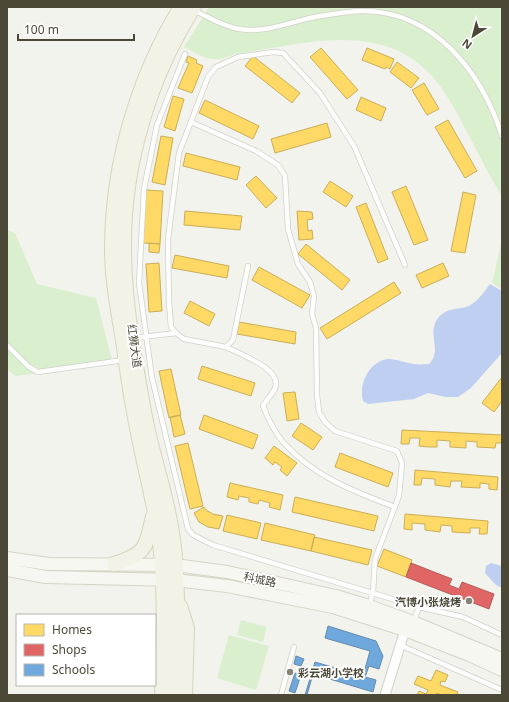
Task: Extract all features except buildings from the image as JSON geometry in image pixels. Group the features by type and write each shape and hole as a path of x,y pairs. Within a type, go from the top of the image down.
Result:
{"main road":[{"name":"红狮大道","path":"175,695 169,586 168,510 146,423 140,338 126,280 124,250 128,189 141,128 153,90 189,8"},
{"name":"红狮大道","path":"169,565 154,510 136,427 112,268 114,217 119,170 130,126 150,68 166,34 189,8"},
{"path":"114,564 132,559 145,547 154,510"},
{"name":"科城路","path":"7,558 49,564 169,565 227,572 336,596 369,606 502,670"},
{"name":"科城路","path":"7,570 46,577 169,586 226,586 333,607 409,626 502,659"},
{"name":"红狮大道","path":"162,695 169,586"},
{"path":"156,625 169,586"},
{"path":"169,586 187,628 185,695"}],"street":[{"path":"385,695 400,645 409,626"}],"lane":[{"path":"189,8 239,29 259,30 320,16 360,11 404,18 425,29 448,45 470,69 486,96 502,136"},
{"path":"394,507 347,489 313,468 284,443 271,426 262,406 276,388 276,378 270,370 226,348 184,339 171,327 168,239 179,153 208,77 216,67 238,58 273,52 283,53 320,93 354,146 406,265"},
{"path":"185,54 157,125 144,189 138,283 140,338 152,378 185,519 191,532 200,539 213,545 419,607 463,617 502,635"},
{"path":"191,122 256,150 278,165 286,176 288,229 298,264 310,282 314,296 312,314 316,328 317,395 319,412 325,422 335,431 397,451 402,463 399,496 375,559 373,592 369,606"},
{"path":"226,348 234,340 248,266"},
{"path":"140,338 176,333"},
{"path":"7,345 29,368 38,372 126,360"},
{"path":"409,626 419,607"},
{"path":"400,645 502,690"},
{"path":"281,695 294,646"}],"green space":[{"path":"209,7 502,7 502,196 445,93 424,68 401,52 376,43 349,40 293,44 235,54 220,59 203,57 184,47"},
{"path":"7,230 15,233 37,284 96,298 113,364 15,376 7,369"},
{"path":"502,240 502,289 492,283"},
{"path":"241,620 267,627 263,642 237,635"},
{"path":"229,635 269,646 256,690 217,678"}],"water":[{"path":"490,284 502,291 502,353 471,388 458,397 446,397 428,393 414,399 368,404 363,401 362,387 371,368 382,360 389,359 407,363 429,364 435,353 434,330 438,318 444,312 470,305 480,297"},
{"path":"491,563 502,566 502,588 496,585 485,573 486,566"}],"place":[{"name":"汽博小张烧烤","path":"469,601"},
{"name":"彩云湖小学校","path":"290,672"}]}
